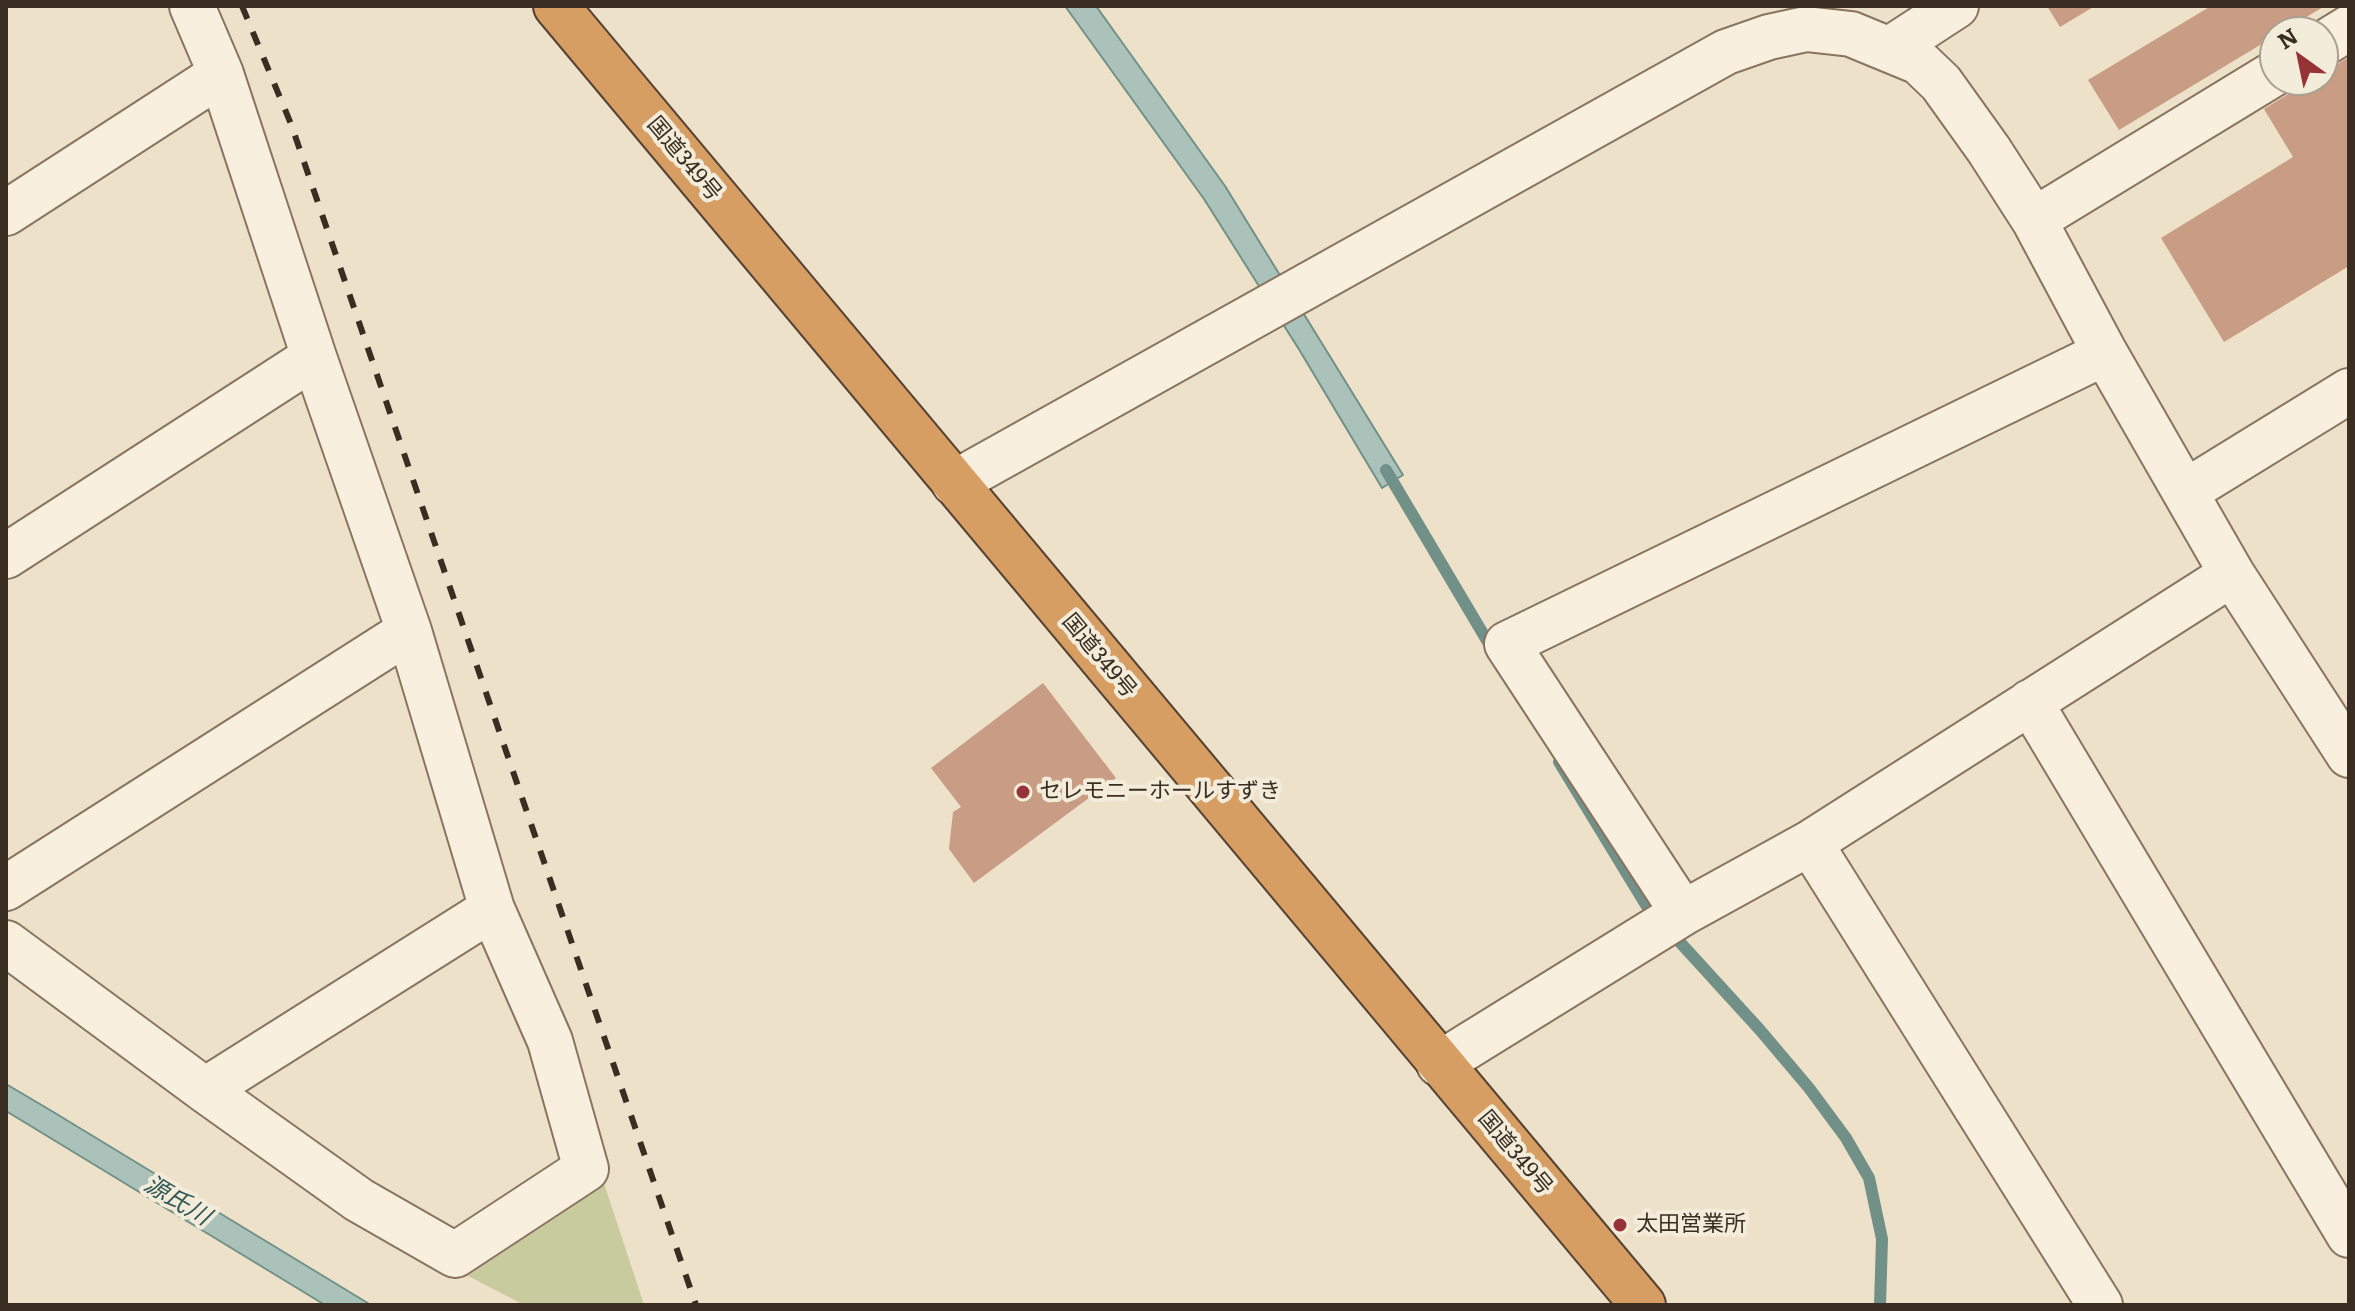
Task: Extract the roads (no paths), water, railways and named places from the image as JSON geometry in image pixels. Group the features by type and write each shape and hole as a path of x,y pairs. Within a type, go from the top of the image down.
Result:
{"highway":[{"name":"国道349号","path":"556,6 1643,1305"}],"street":[{"path":"6,943 359,1200 455,1255 586,1169 550,1041 492,909 409,631 221,74 192,6"},
{"path":"1890,49 1956,6"},
{"path":"954,483 1726,52 1769,37 1806,29 1851,34 1919,62 1941,83 1989,150 2034,220 2105,353 2232,574 2349,755"},
{"path":"6,213 221,74"},
{"path":"2034,220 2259,83"},
{"path":"1683,913 1507,644 2105,353"},
{"path":"6,556 314,357"},
{"path":"2185,492 2349,391"},
{"path":"1439,1064 1683,913 1810,843 2232,574"},
{"path":"6,888 409,631"},
{"path":"2030,702 2349,1235"},
{"path":"1810,843 2100,1305"},
{"path":"205,1090 492,909"}],"water":[{"path":"1065,6 1096,6 1225,186 1403,475 1382,488 1204,199"},
{"name":"源氏川","path":"6,1084 371,1305 325,1305 6,1111"}],"waterway":[{"path":"1386,470 1495,654"},
{"path":"1559,762 1646,905 1760,1030 1846,1138 1869,1178 1882,1239 1880,1305"}],"railway":[{"path":"242,6 291,124 696,1305"}],"place":[{"name":"セレモニーホールすずき","path":"1023,792"},
{"name":"太田営業所","path":"1620,1225"}]}
